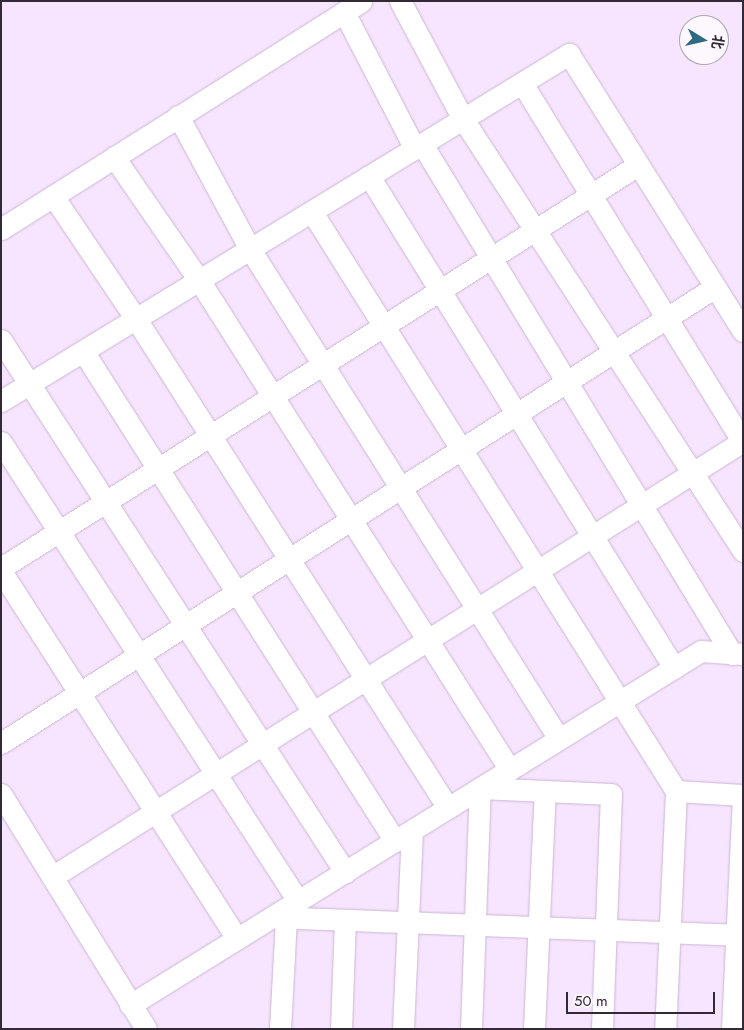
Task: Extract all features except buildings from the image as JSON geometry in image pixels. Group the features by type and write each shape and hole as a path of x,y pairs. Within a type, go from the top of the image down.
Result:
{"street":[{"path":"400,1 463,119 743,551"},
{"path":"1,229 352,7 418,146 491,258 642,505 738,654"},
{"path":"1,402 569,54 743,331"},
{"path":"52,877 743,441 522,83"},
{"path":"178,116 250,249 559,739"},
{"path":"114,157 199,280 510,770"},
{"path":"236,939 1,569 638,165"},
{"path":"370,176 674,668"},
{"path":"53,196 136,319 448,808"},
{"path":"312,212 618,703 676,790 665,1029"},
{"path":"1,743 715,287"},
{"path":"1,340 32,383 345,872"},
{"path":"83,351 313,712 403,836 408,922 403,1029"},
{"path":"1,442 216,773 286,912 280,1029"},
{"path":"130,1005 236,939 286,912 345,872 701,652 738,654"},
{"path":"480,788 612,794 602,1029"},
{"path":"470,1029 480,788"},
{"path":"676,790 743,795 740,935 732,1029"},
{"path":"534,1029 545,791"},
{"path":"1,794 146,1029"},
{"path":"286,912 345,920 740,935"},
{"path":"341,1029 345,920"}]}
